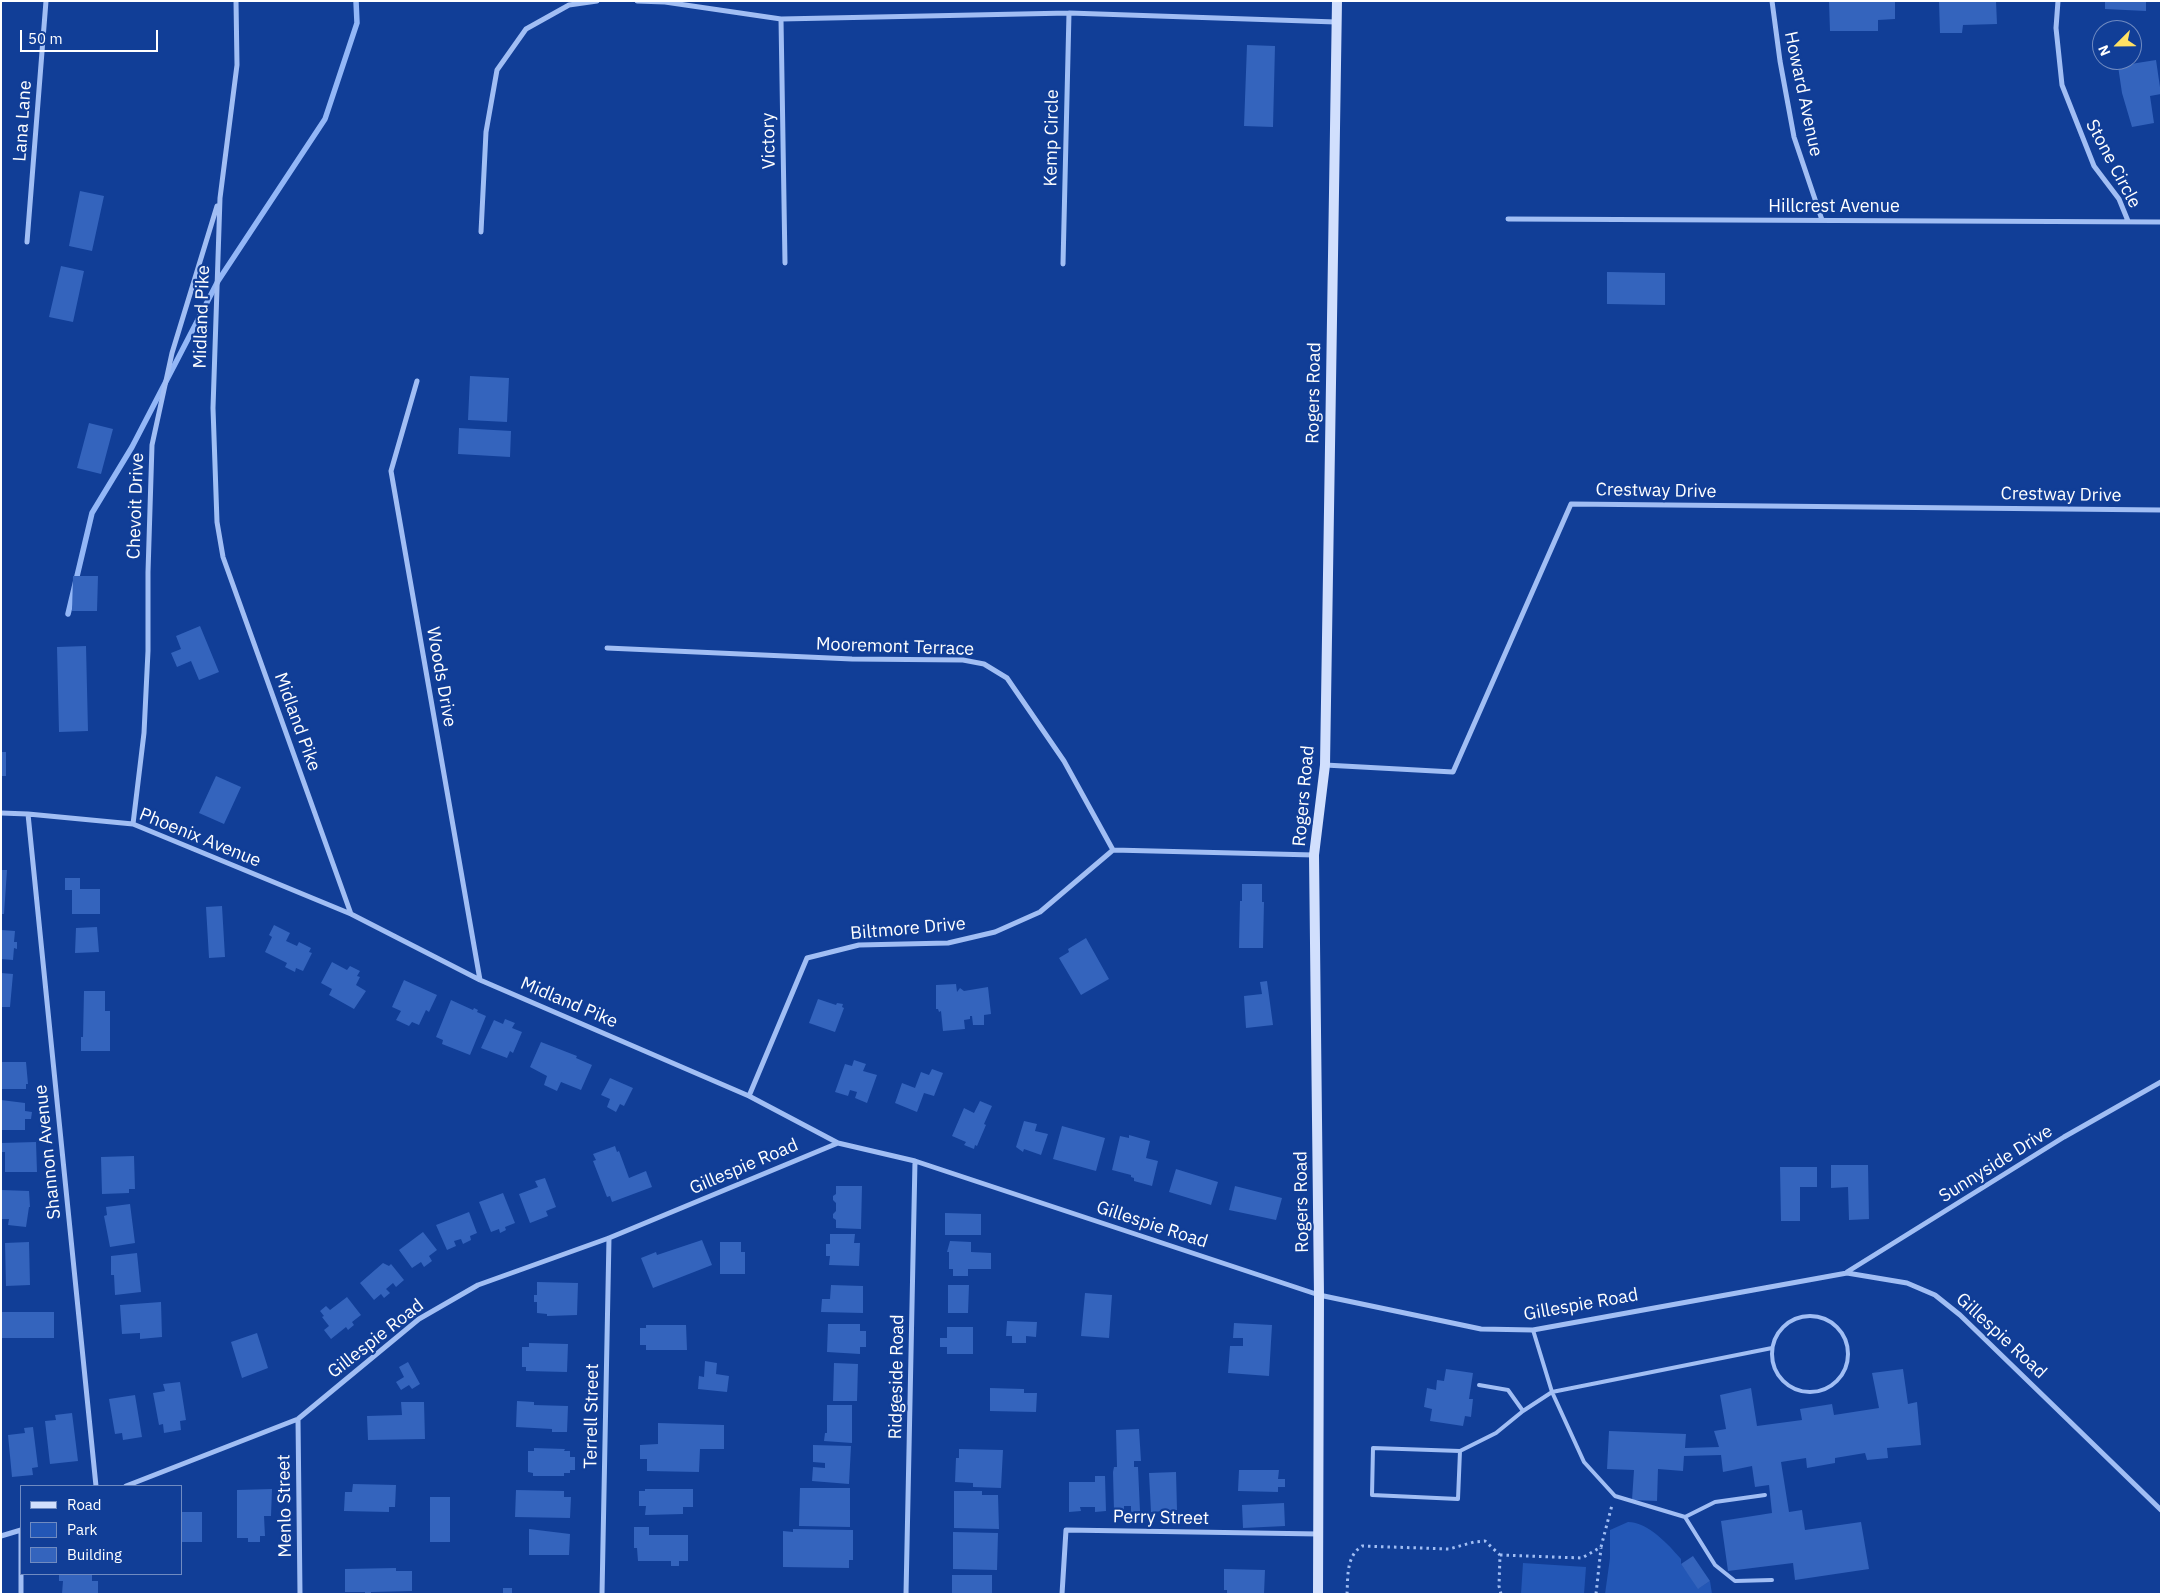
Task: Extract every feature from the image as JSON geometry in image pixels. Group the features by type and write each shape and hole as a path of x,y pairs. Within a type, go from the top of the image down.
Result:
{"street":[{"name":"Lana Lane","path":"27,242 46,1"},
{"name":"Midland Pike","path":"236,1 237,65 220,198 213,408 218,522 223,557 351,914 480,980 749,1096 838,1143"},
{"path":"481,232 486,132 497,70 526,29 569,5 597,1"},
{"path":"637,1 665,2 781,20 1069,13 1336,22"},
{"name":"Rogers Road","path":"1318,1594 1319,1295 1314,855 1325,766 1337,1"},
{"name":"Howard Avenue","path":"1772,1 1780,62 1794,137 1822,220"},
{"name":"Stone Circle","path":"2058,1 2056,28 2062,85 2094,166 2119,199 2128,221"},
{"name":"Kemp Circle","path":"1063,264 1069,13"},
{"name":"Victory","path":"781,20 785,263"},
{"name":"Chevoit Drive","path":"133,824 144,733 152,445 172,353 220,198"},
{"name":"Hillcrest Avenue","path":"1508,219 2161,222"},
{"name":"Woods Drive","path":"417,381 391,471 480,980"},
{"name":"Crestway Drive","path":"1325,766 1453,772 1571,504 2161,510"},
{"name":"Mooremont Terrace","path":"607,648 852,659 963,660 984,664 1006,678 1012,686 1064,761 1113,850"},
{"name":"Phoenix Avenue","path":"1,814 28,814 133,824 351,914"},
{"name":"Shannon Avenue","path":"28,814 96,1485"},
{"path":"1113,850 1314,855"},
{"name":"Biltmore Drive","path":"749,1096 807,958 859,946 948,943 995,932 1040,912 1113,850"},
{"name":"Sunnyside Drive","path":"1847,1273 2064,1137 2161,1082"},
{"name":"Gillespie Road","path":"129,1485 298,1419 419,1319 478,1286 609,1238 838,1143 915,1161 1319,1295 1481,1329 1532,1330 1847,1273 1908,1283 1935,1295 2025,1377 2161,1510"},
{"name":"Ridgeside Road","path":"906,1594 915,1161"},
{"name":"Terrell Street","path":"602,1594 609,1238"},
{"name":"Menlo Street","path":"298,1419 300,1594"},
{"path":"1,1536 20,1530"},
{"name":"Perry Street","path":"1062,1594 1066,1530 1319,1534"},
{"path":"21,1575 21,1594"}],"lane":[{"path":"1803,1316 1816,1316 1829,1320 1839,1328 1846,1340 1847,1365 1842,1376 1833,1385 1823,1390 1799,1391 1788,1385 1779,1376 1774,1366 1772,1348 1780,1329 1790,1320 1803,1316"},
{"path":"1532,1330 1552,1392 1584,1462 1615,1496 1685,1518 1715,1565 1735,1581 1772,1580"},
{"path":"1460,1451 1458,1499 1372,1495 1373,1448 1460,1451 1496,1433 1523,1411 1552,1392 1772,1348"},
{"path":"1479,1384 1508,1390 1523,1411"},
{"path":"1685,1518 1715,1502 1765,1495"}],"path":[{"path":"1596,1594 1601,1547 1615,1496"},
{"path":"1347,1594 1350,1558 1355,1550 1362,1546 1449,1549 1485,1541 1500,1554 1582,1558 1601,1547"},
{"path":"1500,1554 1499,1586 1501,1594"}],"green space":[{"path":"1628,1522 1643,1526 1658,1535 1681,1559 1681,1564 1699,1588 1710,1581 1712,1594 1605,1594 1610,1558 1610,1530"},
{"path":"1523,1563 1586,1567 1584,1594 1521,1594"}],"building":[{"path":"1829,1 1895,1 1895,19 1878,20 1878,31 1830,31"},
{"path":"1939,1 1996,1 1997,24 1963,25 1962,33 1940,33"},
{"path":"2105,1 2146,1 2146,11 2105,9"},
{"path":"1247,45 1275,46 1273,127 1244,126"},
{"path":"2156,60 2161,94 2150,96 2154,123 2132,127 2122,93 2119,70 2142,70 2142,62"},
{"path":"80,191 104,196 92,251 69,246"},
{"path":"61,266 84,271 73,322 49,317"},
{"path":"1607,272 1665,273 1665,305 1607,304"},
{"path":"470,376 509,378 507,422 468,420"},
{"path":"89,423 113,429 101,474 77,468"},
{"path":"459,428 511,431 510,457 458,454"},
{"path":"73,576 98,576 97,611 72,611"},
{"path":"200,626 219,672 199,680 191,661 177,667 171,653 181,649 176,636"},
{"path":"86,646 88,731 59,732 57,647"},
{"path":"1,752 6,752 6,776 1,776"},
{"path":"216,776 241,787 224,824 199,813"},
{"path":"1,870 7,870 4,914 1,914"},
{"path":"65,878 80,878 80,889 100,889 100,914 72,914 72,890 65,890"},
{"path":"1242,884 1262,884 1262,902 1264,902 1263,948 1239,948"},
{"path":"222,906 225,957 209,958 206,907"},
{"path":"274,925 290,933 286,941 297,946 299,942 311,948 309,952 312,953 303,971 296,968 295,972 285,967 287,963 265,952 272,937 269,935"},
{"path":"97,927 99,952 75,953 76,928"},
{"path":"1,930 15,931 14,942 17,942 17,949 14,948 13,960 1,959"},
{"path":"1086,938 1109,979 1081,995 1059,958 1069,952 1068,949"},
{"path":"332,962 347,970 350,966 360,971 357,976 360,977 356,985 366,991 354,1009 329,995 332,989 321,983"},
{"path":"1,973 13,974 10,1007 1,1007"},
{"path":"404,980 437,995 429,1012 426,1010 419,1025 412,1022 409,1026 396,1020 401,1011 392,1007"},
{"path":"1267,981 1273,1025 1246,1028 1244,996 1262,994 1260,982"},
{"path":"956,984 957,992 960,988 964,991 988,987 991,1014 984,1015 984,1025 973,1025 972,1016 970,1016 970,1019 964,1020 965,1029 943,1031 941,1011 939,1012 936,1009 936,985"},
{"path":"84,991 105,991 105,1011 110,1011 110,1051 81,1051"},
{"path":"818,999 836,1005 837,1003 843,1004 842,1007 844,1008 835,1032 809,1023"},
{"path":"451,1000 473,1010 474,1008 478,1010 477,1012 486,1016 470,1055 442,1044 443,1040 436,1037"},
{"path":"505,1019 515,1023 512,1028 522,1032 513,1053 510,1051 507,1058 481,1048 494,1020 503,1024"},
{"path":"541,1042 577,1056 576,1058 592,1065 581,1090 561,1082 557,1091 544,1085 547,1076 530,1067"},
{"path":"854,1060 866,1064 863,1071 877,1075 867,1103 855,1098 857,1092 850,1090 848,1096 835,1092 845,1064 852,1066"},
{"path":"1,1062 26,1062 28,1084 26,1084 26,1089 1,1089"},
{"path":"932,1069 943,1073 934,1096 924,1093 917,1112 895,1103 902,1083 915,1088 921,1072 929,1075"},
{"path":"610,1078 633,1088 624,1106 620,1104 616,1112 607,1107 610,1099 601,1095"},
{"path":"1,1100 25,1103 25,1111 32,1112 31,1119 25,1119 25,1130 1,1130"},
{"path":"980,1101 992,1106 984,1124 986,1125 974,1149 964,1145 966,1142 952,1136 964,1108 974,1113"},
{"path":"1024,1121 1037,1124 1035,1131 1048,1134 1041,1155 1024,1149 1023,1152 1016,1147"},
{"path":"1062,1126 1105,1138 1096,1171 1053,1159"},
{"path":"1129,1135 1150,1141 1146,1158 1158,1161 1152,1186 1134,1181 1131,1175 1112,1170 1120,1136 1129,1138"},
{"path":"36,1142 37,1172 5,1172 5,1152 1,1152 1,1143"},
{"path":"615,1146 617,1152 619,1151 629,1178 646,1171 652,1187 612,1202 610,1196 607,1197 593,1161 596,1160 593,1154"},
{"path":"134,1156 135,1189 129,1189 129,1193 102,1194 101,1157"},
{"path":"1831,1165 1868,1165 1869,1219 1849,1220 1848,1187 1831,1188"},
{"path":"1780,1167 1817,1167 1817,1187 1800,1187 1800,1221 1781,1221"},
{"path":"1176,1169 1218,1182 1211,1205 1169,1192"},
{"path":"545,1178 556,1207 546,1211 548,1216 530,1223 519,1194 538,1187 535,1181"},
{"path":"836,1186 862,1186 861,1229 836,1228 836,1220 833,1218 833,1214 836,1211 836,1203 833,1200 833,1196 836,1194"},
{"path":"1235,1186 1282,1198 1276,1220 1229,1210"},
{"path":"1,1190 29,1191 30,1207 26,1227 8,1225 9,1219 1,1219"},
{"path":"503,1193 515,1223 505,1227 506,1230 500,1233 499,1229 491,1232 479,1202"},
{"path":"130,1204 135,1243 110,1247 104,1216 107,1215 106,1207"},
{"path":"469,1212 477,1233 470,1236 471,1240 463,1244 461,1239 454,1241 456,1246 447,1250 436,1225"},
{"path":"945,1213 981,1214 981,1235 945,1235"},
{"path":"423,1232 437,1250 429,1256 432,1261 424,1267 421,1262 412,1268 399,1250"},
{"path":"830,1234 855,1234 854,1243 860,1243 859,1266 829,1265 830,1256 826,1256 826,1244 830,1244"},
{"path":"702,1240 712,1265 653,1288 641,1258 656,1252 657,1255"},
{"path":"950,1241 971,1242 971,1252 991,1253 991,1269 968,1269 968,1276 953,1276 953,1269 949,1269 949,1252 947,1252"},
{"path":"29,1242 30,1285 6,1286 5,1243"},
{"path":"720,1242 741,1242 741,1252 745,1252 745,1274 720,1274"},
{"path":"137,1253 141,1292 115,1295 114,1275 111,1275 111,1256"},
{"path":"383,1263 389,1266 391,1264 404,1280 396,1287 393,1283 386,1289 390,1293 384,1298 381,1294 374,1300 360,1283"},
{"path":"537,1282 578,1283 577,1315 547,1316 547,1314 537,1313 537,1302 534,1302 534,1295 537,1295"},
{"path":"831,1285 863,1286 863,1313 821,1312 822,1299 830,1299"},
{"path":"948,1285 969,1285 968,1313 948,1313"},
{"path":"1085,1293 1112,1295 1109,1338 1081,1336"},
{"path":"347,1297 361,1315 352,1322 354,1325 348,1330 346,1327 331,1339 324,1330 329,1326 320,1311 326,1306 330,1310"},
{"path":"161,1302 162,1337 140,1339 140,1333 122,1334 120,1305"},
{"path":"1,1312 54,1312 54,1338 1,1338"},
{"path":"1007,1321 1037,1322 1036,1337 1026,1336 1026,1343 1012,1343 1012,1336 1006,1336"},
{"path":"1234,1323 1272,1325 1269,1376 1228,1373 1230,1346 1243,1346 1243,1338 1233,1338"},
{"path":"828,1324 860,1324 860,1331 866,1331 866,1347 860,1347 860,1354 827,1352"},
{"path":"646,1325 686,1325 687,1350 646,1350 646,1345 640,1345 640,1328 646,1328"},
{"path":"947,1327 973,1327 973,1354 947,1354 947,1347 940,1347 940,1338 947,1338"},
{"path":"257,1333 268,1368 242,1378 231,1342"},
{"path":"529,1343 568,1344 567,1372 526,1371 526,1367 522,1367 522,1347 529,1347"},
{"path":"705,1361 717,1363 716,1374 729,1376 727,1392 698,1389 699,1376 704,1377"},
{"path":"408,1362 420,1384 412,1389 409,1385 401,1390 396,1382 404,1377 399,1367"},
{"path":"834,1363 858,1364 857,1401 833,1401"},
{"path":"1446,1369 1473,1373 1469,1399 1473,1399 1471,1417 1465,1416 1463,1426 1430,1421 1432,1409 1424,1407 1427,1388 1436,1390 1437,1380 1444,1381"},
{"path":"1903,1369 1908,1404 1917,1402 1921,1445 1887,1448 1888,1458 1867,1460 1865,1453 1835,1458 1835,1463 1807,1468 1806,1458 1781,1462 1789,1512 1802,1510 1805,1530 1861,1522 1869,1569 1795,1580 1793,1563 1728,1571 1721,1521 1772,1513 1769,1485 1755,1487 1752,1466 1723,1472 1721,1455 1684,1456 1683,1471 1658,1469 1657,1501 1632,1500 1634,1470 1607,1469 1609,1431 1686,1434 1685,1448 1719,1447 1714,1431 1726,1429 1720,1395 1751,1388 1757,1426 1802,1420 1800,1409 1832,1404 1834,1415 1879,1408 1872,1373"},
{"path":"180,1382 186,1420 180,1421 181,1430 164,1433 163,1424 159,1425 153,1393 165,1391 163,1384"},
{"path":"990,1388 1024,1389 1024,1393 1037,1393 1036,1412 990,1411"},
{"path":"135,1395 142,1437 123,1440 122,1433 115,1434 109,1399"},
{"path":"517,1401 534,1402 534,1405 568,1406 567,1432 552,1432 552,1429 516,1427"},
{"path":"401,1402 424,1402 425,1439 368,1440 367,1416 402,1415"},
{"path":"827,1405 852,1405 852,1443 824,1441 825,1433 827,1433"},
{"path":"72,1413 78,1461 50,1464 45,1421 56,1420 55,1415"},
{"path":"658,1423 724,1425 724,1449 700,1449 699,1472 647,1471 647,1459 640,1459 640,1445 658,1444"},
{"path":"33,1427 38,1467 32,1468 33,1475 12,1477 8,1435 25,1433 24,1428"},
{"path":"1139,1429 1141,1461 1134,1461 1134,1467 1138,1467 1140,1511 1131,1512 1131,1506 1124,1506 1124,1511 1114,1511 1113,1472 1114,1467 1117,1467 1116,1430"},
{"path":"813,1445 851,1446 849,1484 812,1481 813,1467 825,1468 825,1463 813,1462"},
{"path":"534,1448 565,1449 564,1451 570,1451 570,1457 575,1457 575,1470 570,1470 570,1473 564,1473 564,1476 533,1476 533,1473 528,1472 528,1451 534,1451"},
{"path":"959,1449 1003,1450 1001,1488 973,1487 973,1483 955,1482 956,1458 959,1458"},
{"path":"1239,1470 1279,1470 1278,1479 1285,1479 1285,1487 1278,1487 1278,1492 1238,1491"},
{"path":"1176,1472 1177,1510 1151,1512 1149,1473"},
{"path":"1095,1476 1105,1476 1106,1511 1095,1512 1095,1507 1080,1507 1081,1511 1069,1512 1069,1482 1095,1482"},
{"path":"353,1484 396,1485 395,1507 389,1507 389,1512 344,1511 345,1492 352,1492"},
{"path":"800,1488 850,1488 850,1527 799,1526"},
{"path":"272,1489 271,1516 264,1516 265,1536 260,1536 260,1542 248,1542 248,1538 237,1538 237,1490"},
{"path":"645,1489 693,1489 693,1507 683,1507 683,1514 645,1515 646,1506 639,1506 639,1491 645,1491"},
{"path":"516,1490 564,1491 564,1497 571,1497 570,1518 515,1517"},
{"path":"954,1491 982,1491 982,1495 998,1495 999,1529 954,1528"},
{"path":"430,1497 450,1497 450,1542 430,1542"},
{"path":"1284,1503 1285,1526 1243,1528 1242,1505"},
{"path":"182,1512 202,1512 202,1542 182,1542"},
{"path":"634,1527 649,1527 649,1535 688,1535 688,1561 679,1561 679,1566 671,1566 671,1561 638,1561 637,1548 634,1548"},
{"path":"529,1529 570,1534 569,1555 529,1555"},
{"path":"793,1529 853,1530 853,1560 849,1560 849,1568 783,1567 783,1531 793,1532"},
{"path":"953,1532 998,1533 997,1570 953,1569"},
{"path":"1693,1556 1710,1581 1698,1589 1681,1564"},
{"path":"396,1568 396,1571 412,1571 412,1591 371,1592 371,1594 365,1594 365,1592 345,1592 345,1569"},
{"path":"1224,1569 1265,1570 1264,1594 1227,1594 1227,1590 1224,1590"},
{"path":"59,1575 92,1575 92,1581 98,1581 98,1594 62,1594 63,1581 59,1581"},
{"path":"952,1575 992,1575 992,1594 952,1594"},
{"path":"503,1588 512,1588 512,1594 503,1594"}],"waterway":[{"path":"68,614 92,513 132,447 218,281 325,119 357,23 356,1"}]}
